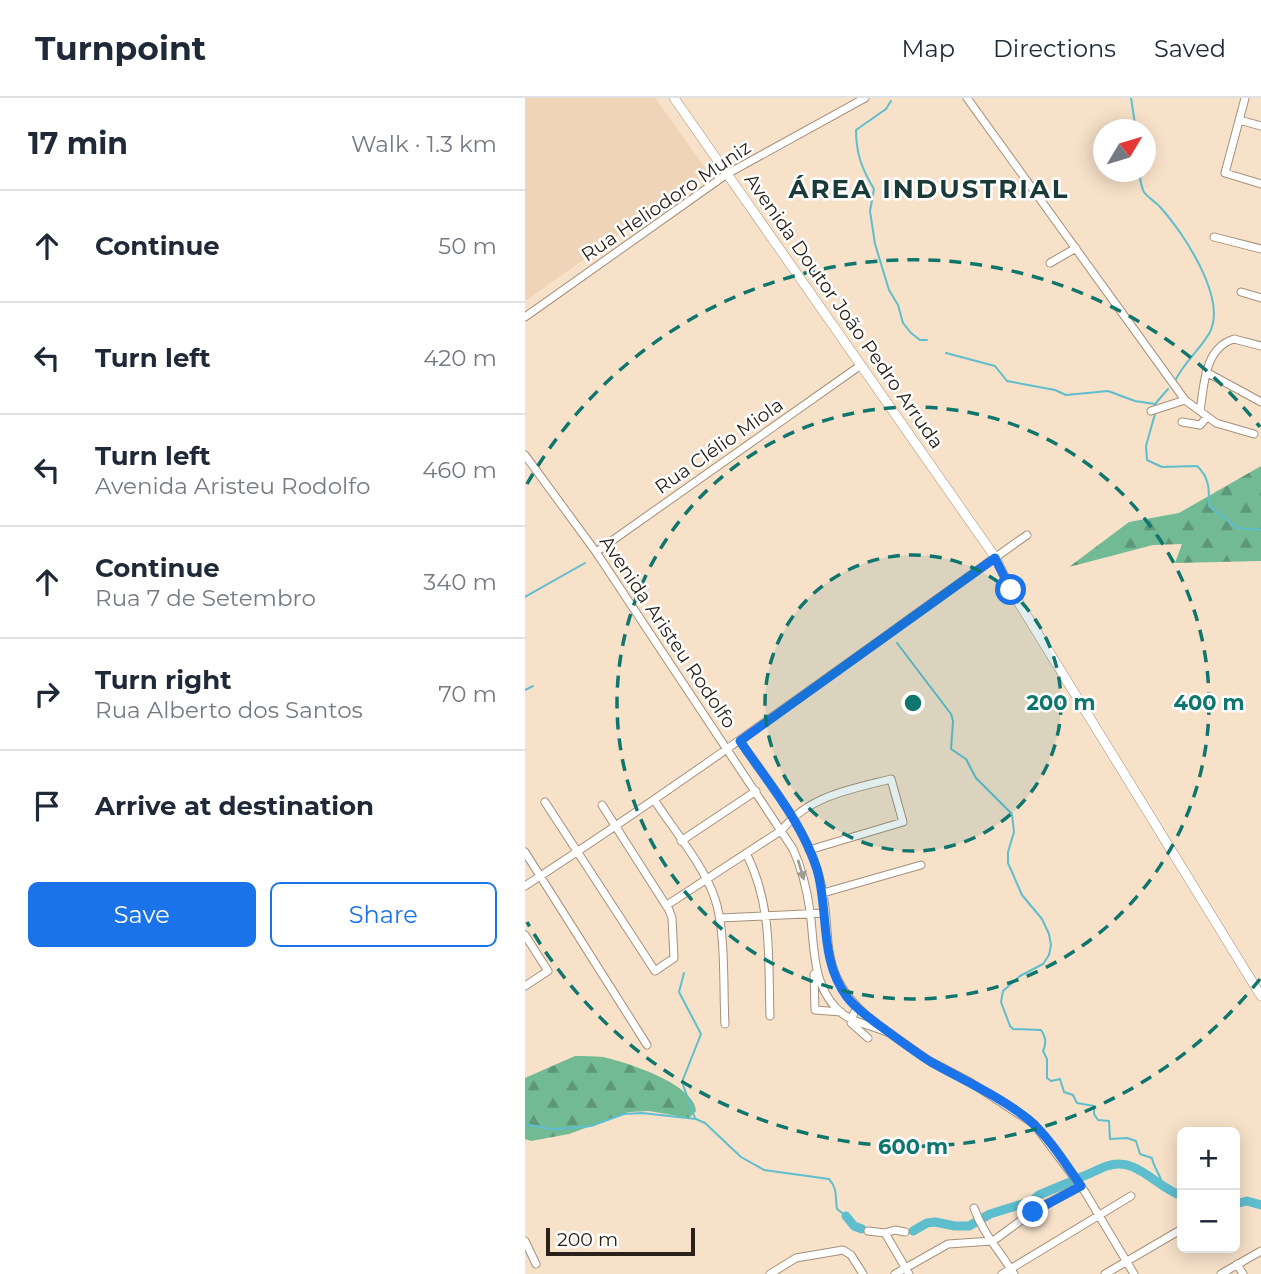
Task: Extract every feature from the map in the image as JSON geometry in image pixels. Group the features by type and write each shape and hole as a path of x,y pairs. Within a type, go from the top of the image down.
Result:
{"main road":[{"name":"Avenida Doutor João Pedro Arruda","path":"674,98 985,543 990,556 995,558 997,570 1261,996"}],"street":[{"name":"Rua Heliodoro Muniz","path":"525,317 727,174 865,98"},
{"path":"967,98 1185,400 1227,428 1255,434"},
{"path":"1245,98 1225,173 1261,184"},
{"path":"1239,120 1261,126"},
{"path":"1214,237 1261,249"},
{"path":"1050,263 1076,248"},
{"path":"1241,292 1261,298"},
{"path":"1182,422 1200,425 1206,372 1221,346 1234,339 1261,345"},
{"name":"Rua Clélio Miola","path":"596,552 861,365"},
{"path":"1206,372 1261,402"},
{"path":"1155,409 1185,400"},
{"name":"Avenida Aristeu Rodolfo","path":"525,455 596,552 782,830 802,871 810,914 813,956 819,979 830,999 851,1019 874,1025 889,1033"},
{"path":"525,887 728,750 1027,535"},
{"name":"Avenida Aristeu Rodolfo","path":"740,741 792,817 809,850 823,893 831,965 843,991 857,1008 889,1033"},
{"path":"667,905 782,830 792,817 827,797 891,779 903,822 809,850"},
{"path":"681,841 757,791"},
{"path":"655,801 715,896 720,918 725,1024"},
{"path":"545,802 654,971 674,958 672,918 667,905 602,805"},
{"path":"525,852 647,1045"},
{"path":"745,853 762,892 766,916 770,1016"},
{"path":"823,893 921,865"},
{"path":"720,918 825,913"},
{"path":"525,934 548,971 525,986"},
{"path":"813,956 815,1010 841,1012"},
{"path":"857,1008 851,1019 853,1026 868,1038"},
{"path":"889,1033 928,1060 970,1082 1028,1120 1045,1137 1081,1186 1134,1274"},
{"path":"895,1274 907,1271 948,1244 993,1241 1038,1208 1081,1186"},
{"path":"1002,1274 1012,1271 1131,1196"},
{"path":"974,1208 989,1240 993,1241 1012,1271"},
{"path":"868,1230 905,1232"},
{"path":"1105,1274 1177,1232"},
{"path":"885,1233 907,1271"},
{"path":"525,1241 536,1264"},
{"path":"770,1274 796,1258 843,1250 851,1255 863,1274"},
{"path":"1221,1274 1261,1251"},
{"path":"1237,1265 1243,1274"}],"shaded area":[{"path":"525,98 655,98 708,172 525,301"}],"green space":[{"path":"1261,466 1261,561 1175,563 1182,544 1153,545 1069,567 1129,522 1179,513"},
{"path":"575,1056 603,1057 658,1076 684,1092 693,1101 696,1111 689,1118 649,1111 629,1112 569,1134 531,1141 525,1139 525,1078"}],"waterway":[{"path":"1131,98 1134,119"},
{"path":"891,101 886,109 856,130 857,147 863,168 874,189 870,211 875,244 889,290 898,305 903,323 920,340 927,340"},
{"path":"1141,182 1144,192 1180,232 1200,266 1213,302 1214,318 1210,332 1175,381"},
{"path":"946,353 995,366 1007,381 1055,390 1066,395 1108,391 1135,401 1155,404"},
{"path":"1155,408 1155,404 1168,389"},
{"path":"1155,414 1146,446 1147,460 1162,467 1197,466 1207,480 1209,506 1237,528 1261,530"},
{"path":"525,597 585,563"},
{"path":"897,643 951,714 951,749 966,759 976,778 1012,814 1014,832 1008,863 1022,895 1042,919 1049,934 1051,945 1043,964 1020,976 1003,991 1001,1002 1010,1026 1013,1029 1041,1030 1045,1040 1043,1051 1047,1059 1047,1078 1051,1081 1060,1079 1064,1092 1073,1095 1077,1103 1094,1106 1094,1114 1098,1120 1109,1121 1110,1139 1127,1138 1136,1141 1140,1154 1152,1158 1163,1186"},
{"path":"525,690 533,686"},
{"path":"684,973 679,992 701,1034 682,1082 695,1118"},
{"path":"525,1124 550,1129 570,1128 591,1126 624,1114 642,1113 696,1119 705,1123 741,1157 764,1170 829,1179 835,1190 837,1209 846,1216"},
{"path":"1081,1177 1107,1166 1128,1165 1177,1194"},
{"path":"913,1231 927,1223 935,1222 969,1226 990,1214 1032,1201 1039,1195 1070,1182"},
{"path":"1240,1203 1247,1201 1261,1205"},
{"path":"846,1216 854,1226 862,1229"}],"district":[{"name":"ÁREA INDUSTRIAL","path":"929,189"}],"route":[{"path":"1011,590 995,558 740,741 792,817 813,859 823,893 831,965 848,999 919,1054 970,1082 1028,1120 1045,1137 1081,1186 1033,1212"}]}
